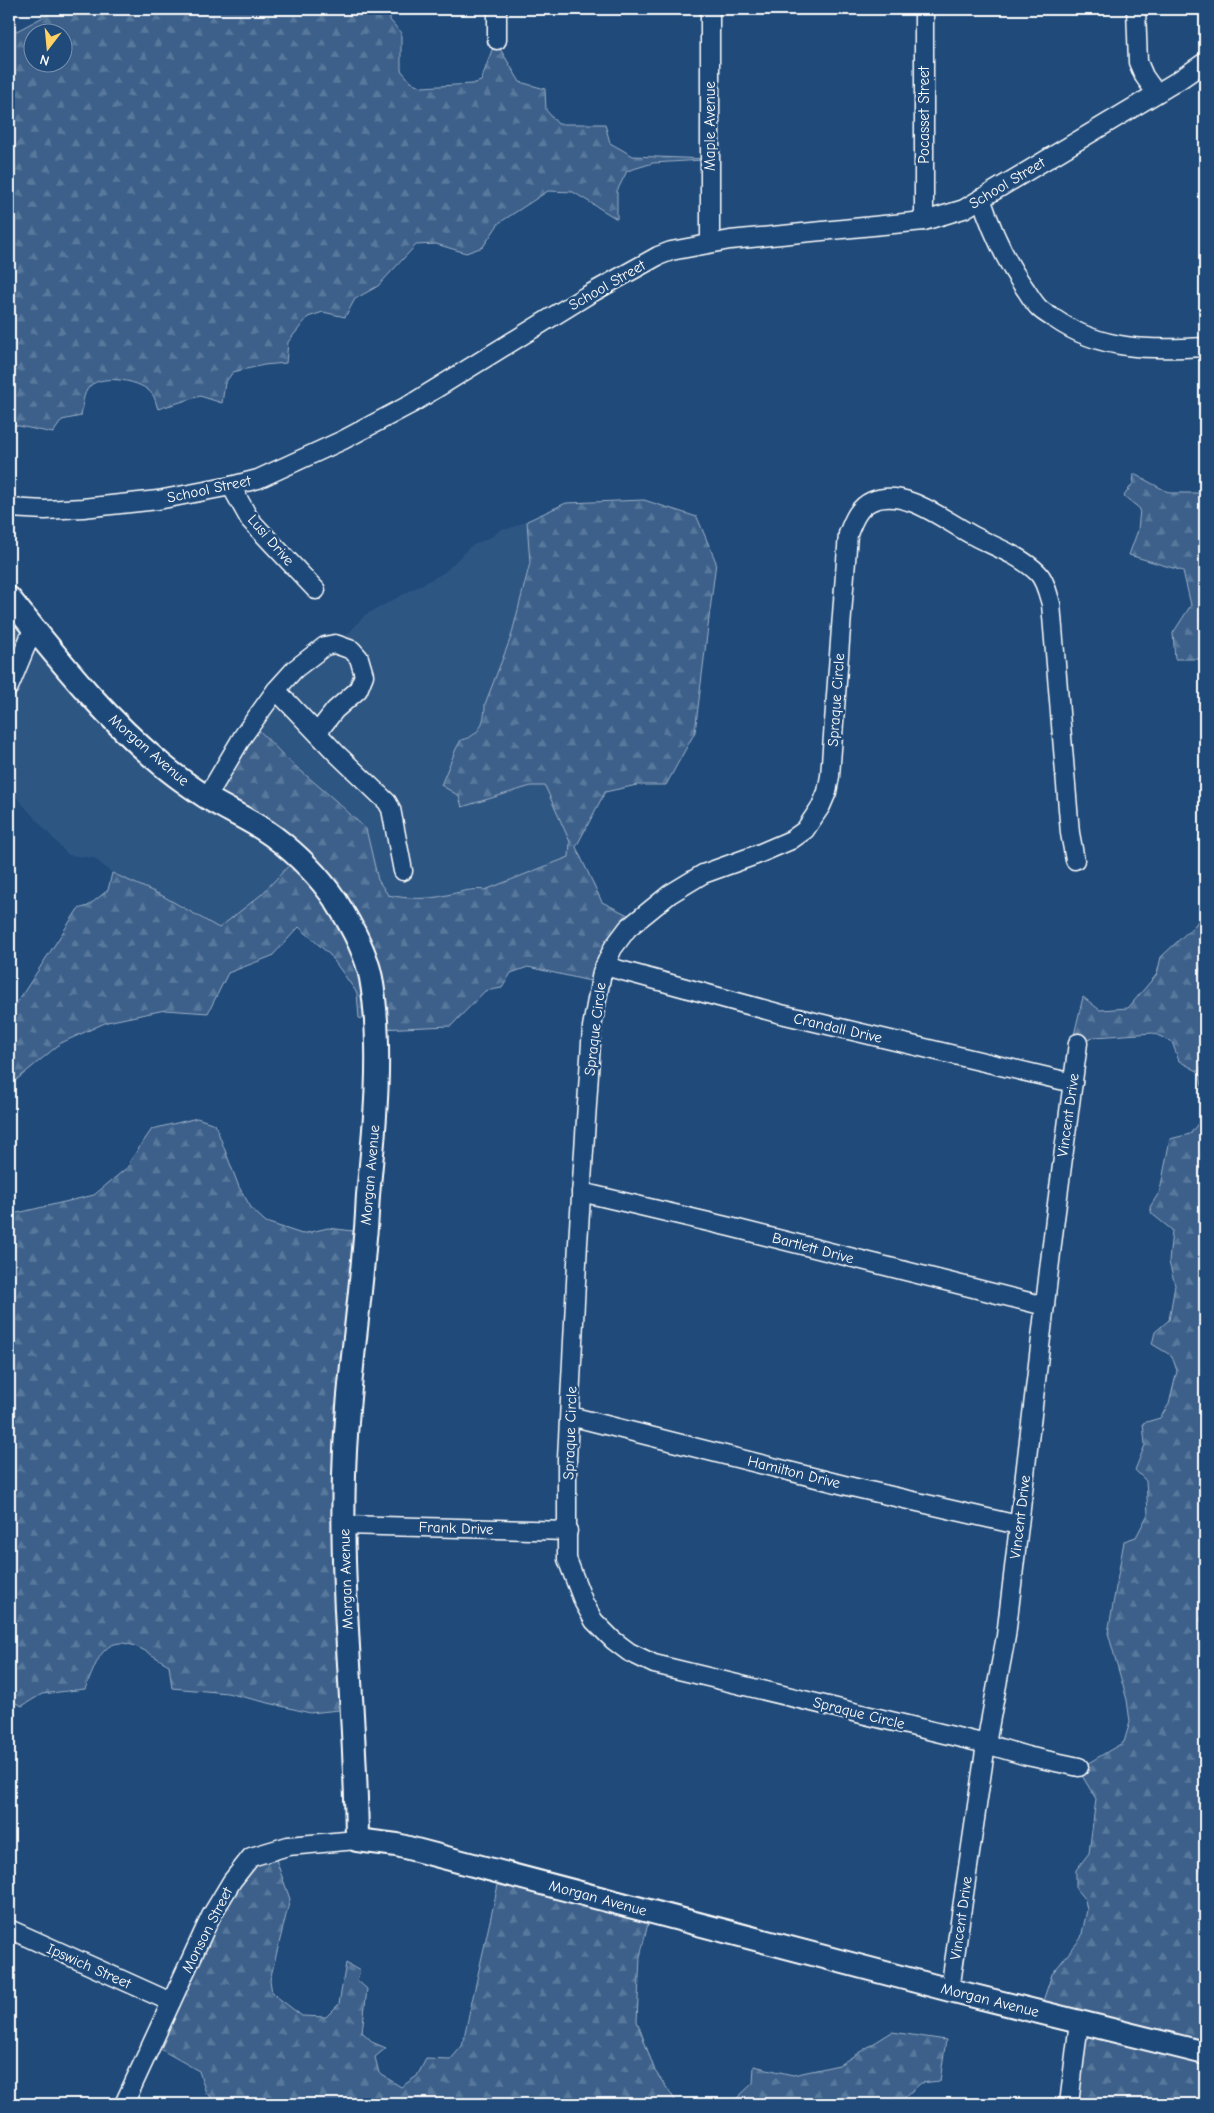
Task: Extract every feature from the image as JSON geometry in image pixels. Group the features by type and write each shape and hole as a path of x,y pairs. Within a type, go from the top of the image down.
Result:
{"street":[{"path":"496,40 497,9"},
{"name":"Maple Avenue","path":"710,9 710,243"},
{"name":"Pocasset Street","path":"924,9 924,221"},
{"path":"1136,9 1138,62 1144,76 1156,93"},
{"name":"School Street","path":"9,508 45,510 83,508 158,500 258,479 386,418 485,360 586,296 658,256 671,251 710,243 924,221 964,209 980,198 1024,175 1205,62"},
{"path":"980,198 1001,252 1022,285 1039,308 1071,330 1111,344 1131,347 1172,349 1205,347"},
{"name":"Lusi Drive","path":"231,486 250,520 316,590"},
{"name":"Spraque Circle","path":"1076,860 1070,833 1052,604 1039,574 1024,562 972,535 933,511 900,499 887,498 873,500 861,507 848,534 830,776 827,792 821,806 805,830 791,840 703,874 691,880 648,910 613,948 602,972 592,1027 581,1192 567,1459 567,1560 584,1603 594,1621 613,1640 629,1652 654,1664 986,1744 1027,1756 1079,1766"},
{"name":"Morgan Avenue","path":"9,598 61,665 117,724 162,766 207,797 272,835 296,854 334,899 349,922 370,974 376,1059 374,1133 350,1376 344,1473 349,1686 356,1775 357,1840 397,1846 950,1990 1205,2053"},
{"path":"9,687 34,629"},
{"path":"207,797 243,736 276,690 295,669 325,646 335,644 352,650 359,658 364,675 358,690 335,710 317,733"},
{"path":"276,690 387,802 391,809 404,871"},
{"name":"Crandall Drive","path":"605,966 781,1014 1073,1083"},
{"name":"Vincent Drive","path":"950,1990 986,1744 1006,1636 1078,1044"},
{"name":"Bartlett Drive","path":"581,1192 730,1227 1045,1306"},
{"name":"Hamilton Drive","path":"570,1416 852,1487 1018,1526"},
{"name":"Frank Drive","path":"344,1525 568,1531"},
{"name":"Monson Street","path":"124,2104 211,1916 232,1881 251,1857 288,1846 357,1840"},
{"name":"Ipswich Street","path":"9,1929 171,2002"},
{"path":"1069,2104 1079,2022"}],"shaded area":[{"path":"527,521 530,563 511,637 485,704 485,716 481,728 469,738 461,740 441,785 459,796 462,806 531,786 545,786 570,842 569,857 485,890 472,888 445,896 412,900 388,895 378,880 366,829 287,759 254,725 281,685 339,644 365,615 445,572 471,546 493,536 501,529 508,529"},
{"path":"31,636 79,687 293,861 262,894 219,928 161,895 112,873 94,858 68,855 9,789 9,684"}],"green space":[{"path":"58,9 390,9 390,20 401,33 401,70 411,82 422,87 472,84 481,81 496,42 520,82 545,89 546,110 558,124 605,124 610,143 633,156 706,159 653,163 627,171 617,191 617,219 573,192 548,191 499,223 483,247 466,253 436,244 416,245 378,286 355,299 345,317 323,312 308,317 288,342 286,363 264,365 233,372 225,383 222,403 200,396 158,409 153,395 140,385 122,380 103,380 96,382 87,389 81,416 62,420 53,433 9,424 9,35 22,28 22,72 72,72 72,22 34,22"},
{"path":"1134,474 1170,493 1205,493 1205,662 1201,659 1175,659 1173,633 1191,605 1183,571 1129,555 1138,530 1140,509 1124,496 1133,483"},
{"path":"644,500 697,517 716,562 695,732 666,785 637,785 605,792 576,847 602,902 636,919 599,983 528,967 511,973 502,988 485,991 451,1026 378,1029 370,1021 359,1018 357,993 330,955 299,927 272,956 228,973 208,1013 165,1010 107,1022 61,1043 9,1086 9,1015 78,909 88,906 108,890 112,873 161,895 219,928 262,894 293,861 213,803 254,725 287,759 366,829 378,880 388,895 425,898 440,897 471,890 485,890 569,857 570,842 545,786 531,786 462,807 459,796 441,785 461,740 473,735 480,727 484,717 485,704 511,637 530,563 527,521 566,503"},
{"path":"9,601 27,621 9,684"},
{"path":"1205,907 1205,1099 1199,1072 1179,1061 1172,1042 1153,1033 1095,1037 1077,1045 1074,1035 1083,997 1100,1010 1128,1008 1157,974 1161,957 1196,924"},
{"path":"1205,1099 1205,2104 1069,2104 1078,2027 1040,2010 1052,1974 1081,1938 1087,1910 1085,1900 1076,1889 1076,1870 1089,1853 1096,1799 1078,1769 1124,1742 1130,1722 1127,1700 1108,1633 1124,1541 1136,1537 1148,1514 1146,1481 1135,1470 1145,1445 1143,1423 1160,1418 1169,1404 1177,1371 1172,1356 1152,1344 1155,1332 1169,1320 1175,1285 1169,1262 1172,1230 1152,1214 1150,1207 1160,1191 1170,1139 1190,1134 1203,1117"},
{"path":"197,1118 215,1124 239,1187 252,1209 266,1222 302,1234 328,1228 362,1232 341,1476 349,1709 310,1713 227,1693 172,1688 169,1665 146,1651 120,1643 112,1645 102,1653 85,1689 42,1694 22,1706 9,1700 9,1215 94,1195 129,1166 130,1161 152,1129"},
{"path":"274,1854 290,1899 270,1980 272,1993 302,2016 326,2017 339,2004 346,1963 360,1971 357,1980 367,1989 362,2032 374,2043 386,2048 375,2057 379,2073 401,2087 417,2076 426,2059 450,2060 462,2046 500,1876 650,1915 640,1957 637,2021 655,2071 678,2104 220,2104 206,2093 199,2071 151,2044 239,1872"},
{"path":"892,2032 946,2040 940,2081 921,2083 905,2097 903,2104 724,2104 736,2099 753,2083 754,2066 793,2075 839,2065"}]}
